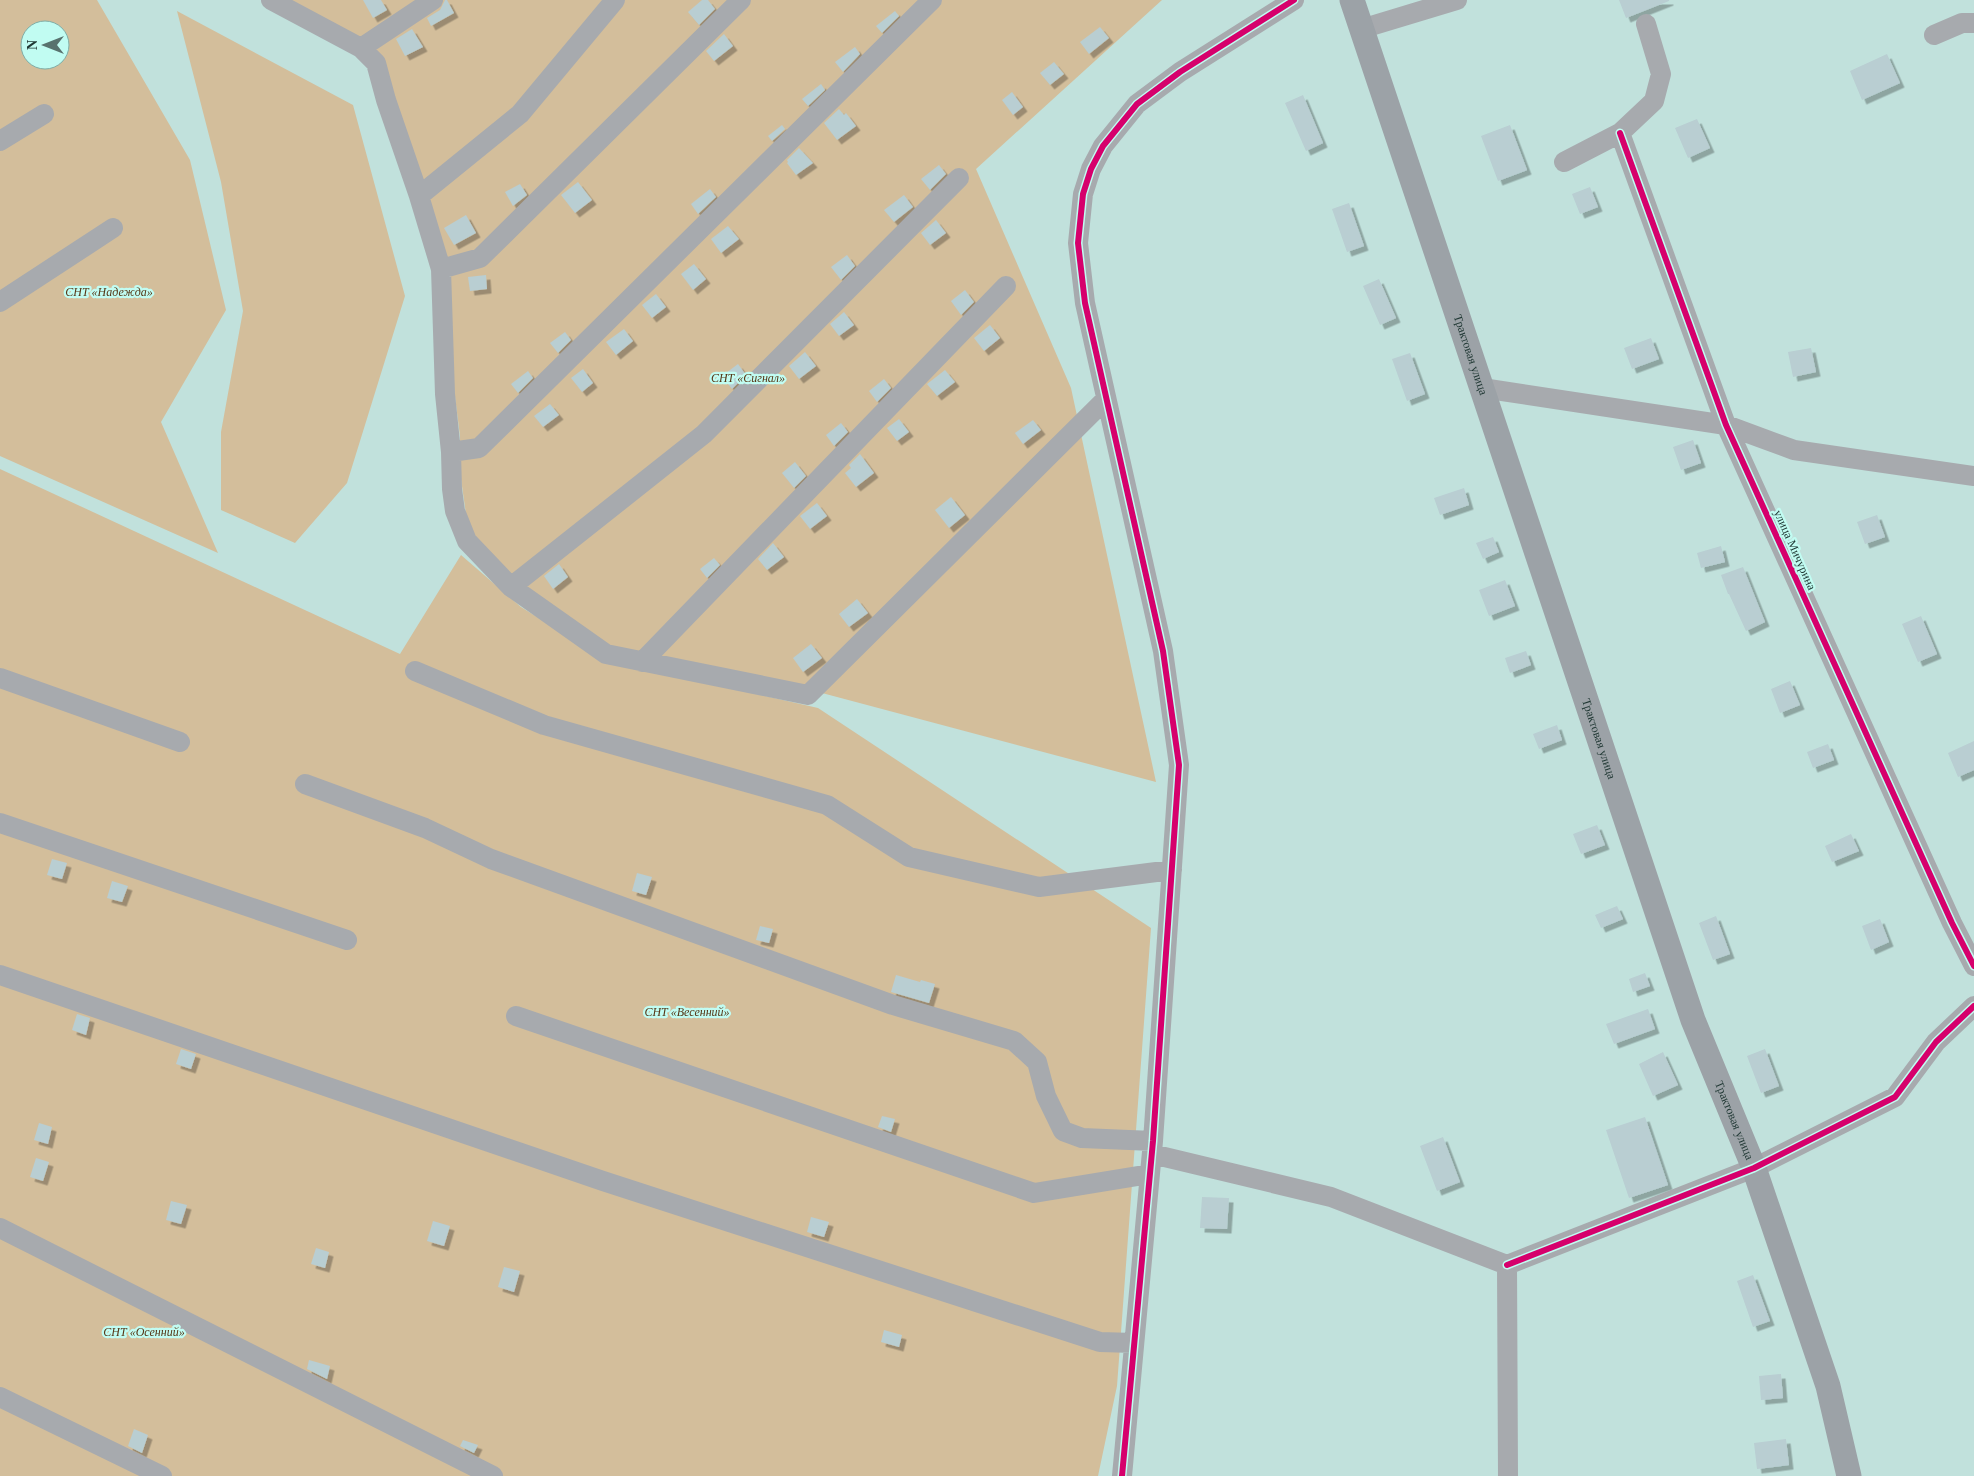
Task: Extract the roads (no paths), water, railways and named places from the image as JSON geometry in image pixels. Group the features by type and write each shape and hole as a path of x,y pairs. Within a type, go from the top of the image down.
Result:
{"main road":[{"name":"Трактовая улица","path":"1352,0 1693,1020 1754,1168 1828,1386 1849,1476"}],"street":[{"path":"270,0 362,48 376,63 386,100 419,196 441,269 445,394 452,452 452,489 455,511 467,541 510,586 606,654 808,695 1105,400"},
{"path":"362,48 433,0"},
{"path":"419,196 520,114 615,0"},
{"path":"441,269 480,258 741,0"},
{"path":"452,452 479,448 932,0"},
{"path":"1122,1476 1152,1156 1180,765 1163,651 1105,400 1085,303 1078,243 1083,194 1091,169 1103,146 1137,104 1180,72 1294,0"},
{"path":"1361,29 1457,0"},
{"path":"1934,36 1962,23 1974,23"},
{"path":"1564,162 1620,133 1654,101 1661,74 1646,24"},
{"path":"0,141 44,114"},
{"name":"улица Мичурина","path":"1620,133 1726,425 1948,914 1974,966"},
{"path":"510,586 704,434 959,178"},
{"path":"0,302 113,228"},
{"path":"642,662 1006,286"},
{"path":"1482,388 1726,425 1794,450 1974,476"},
{"path":"415,671 544,725 827,805 909,857 1039,887 1172,870"},
{"path":"0,678 180,742"},
{"path":"305,784 425,828 491,859 884,1002 1014,1041 1037,1062 1046,1096 1063,1130 1082,1138 1331,1197 1507,1265 1754,1168 1895,1097 1936,1042 1974,1006"},
{"path":"0,824 347,940"},
{"path":"0,975 603,1180 1053,1327 1100,1342 1134,1343"},
{"path":"516,1016 1034,1193 1152,1156"},
{"path":"0,1228 493,1476"},
{"path":"1507,1265 1508,1476"},
{"path":"0,1397 162,1476"}],"park label":[{"name":"СНТ «Надежда»","path":"109,292"},
{"name":"СНТ «Сигнал»","path":"748,378"},
{"name":"СНТ «Весенний»","path":"687,1012"},
{"name":"СНТ «Осенний»","path":"144,1332"}]}
